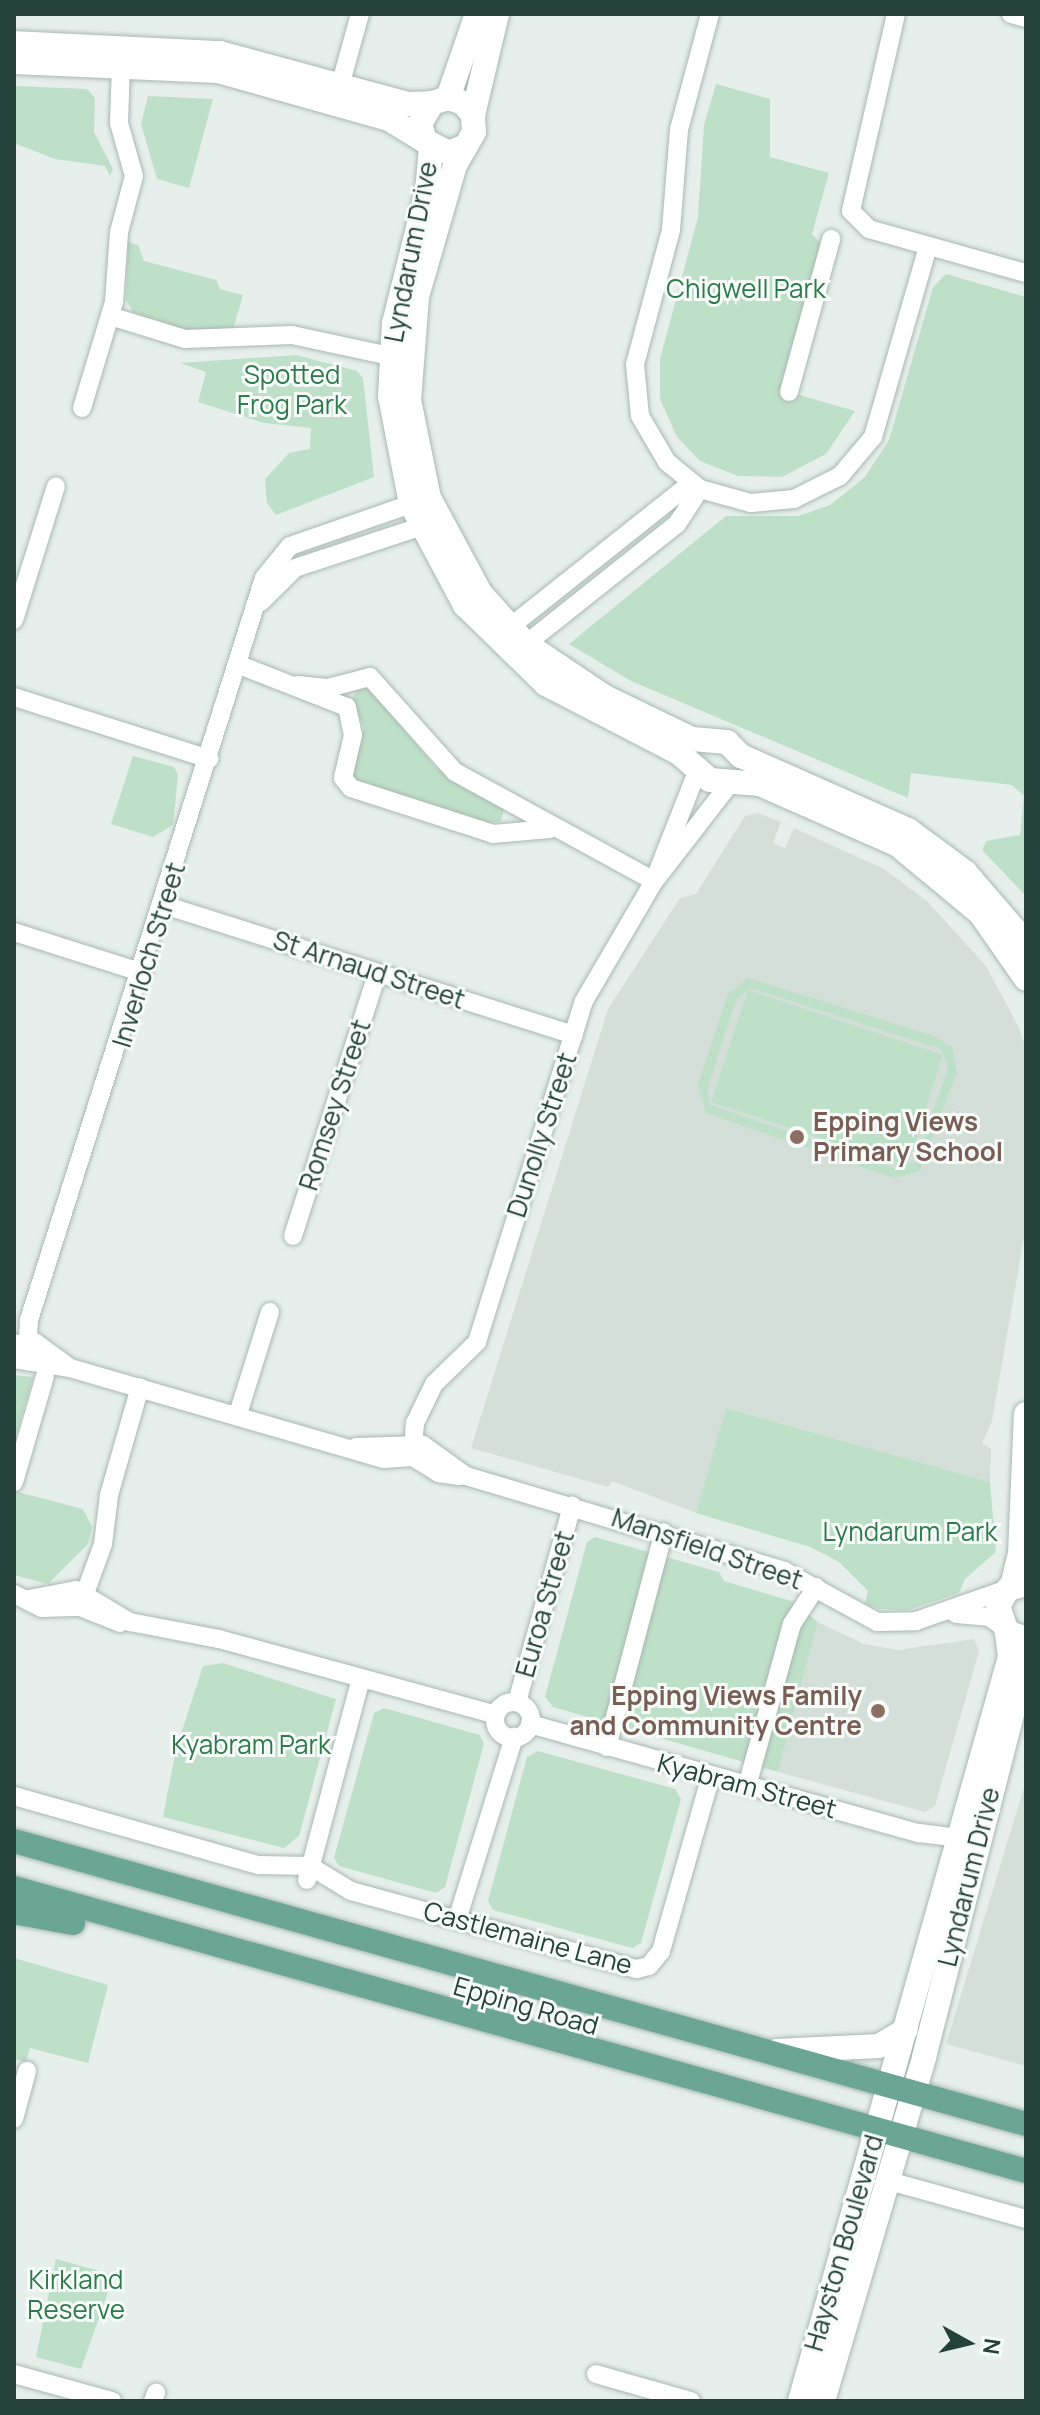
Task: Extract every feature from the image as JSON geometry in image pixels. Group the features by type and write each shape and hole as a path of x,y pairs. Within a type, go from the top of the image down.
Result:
{"main road":[{"name":"Epping Road","path":"14,1841 1026,2124"},
{"name":"Epping Road","path":"14,1888 236,1954 1026,2171"},
{"path":"14,1912 174,1950 236,1954"}],"street":[{"path":"338,95 360,14"},
{"path":"428,144 420,124 440,100 477,14"},
{"path":"14,62 220,53 338,95 403,124 428,144 449,153 466,146 497,14"},
{"path":"710,14 683,113 671,230 634,377 648,438 695,486 751,503 784,501 819,490 859,458 880,417 928,246"},
{"path":"896,14 849,204 869,229 1026,273"},
{"path":"1011,14 1026,18"},
{"path":"14,43 122,57"},
{"path":"82,408 110,316 119,232 134,176 119,123 122,57"},
{"path":"338,95 408,104 440,100 473,115"},
{"name":"Lyndarum Drive","path":"428,144 392,421 424,512 465,605 598,716 699,767 710,780 760,784 898,845 980,913 1026,979"},
{"name":"Lyndarum Drive","path":"400,356 466,146"},
{"path":"789,392 831,239"},
{"path":"110,316 185,339 292,335 400,356"},
{"path":"14,620 56,486"},
{"path":"510,642 695,486"},
{"name":"Inverloch Street","path":"23,1349 254,610 295,568 424,512"},
{"name":"Lyndarum Drive","path":"510,642 605,697 710,743 727,742 741,756 908,830 965,872 1026,943"},
{"path":"237,664 298,685 349,710"},
{"path":"298,685 328,688 361,676 375,681 441,761 654,881"},
{"path":"361,676 350,690 353,735 343,771 347,784 493,834 536,827 564,831"},
{"path":"14,697 209,759"},
{"path":"699,767 710,743"},
{"path":"731,782 740,772 741,756"},
{"name":"Dunolly Street","path":"654,881 699,767"},
{"name":"Dunolly Street","path":"416,1449 434,1384 477,1342 590,990 654,881 731,782"},
{"path":"493,834 509,820 505,798"},
{"name":"St Arnaud Street","path":"164,905 574,1035"},
{"path":"14,932 143,973"},
{"name":"Romsey Street","path":"293,1236 377,974"},
{"path":"238,1414 270,1312"},
{"name":"Mansfield Street","path":"23,1349 70,1368 356,1447 384,1459 416,1449 439,1473 466,1476 664,1532 816,1587 877,1622 972,1613 1012,1632"},
{"path":"14,1482 45,1376"},
{"path":"81,1597 99,1554 140,1387"},
{"path":"1016,1586 1026,1414"},
{"name":"Euroa Street","path":"517,1702 572,1506"},
{"path":"607,1747 664,1532"},
{"name":"Lyndarum Drive","path":"914,2093 965,1846 1010,1657 1012,1632 998,1606 1016,1586"},
{"name":"Mansfield Street","path":"941,1614 1016,1586"},
{"path":"747,1786 792,1624 816,1587"},
{"path":"22,1596 81,1597 130,1622 361,1678 496,1715 508,1735 457,1920"},
{"name":"Lyndarum Drive","path":"889,2086 1026,1661"},
{"path":"14,1796 258,1865 308,1873 361,1678"},
{"path":"496,1715 501,1706 517,1702 529,1713 530,1724 508,1735"},
{"name":"Kyabram Street","path":"530,1724 965,1846"},
{"name":"Castlemaine Lane","path":"308,1873 351,1891 628,1968 649,1966 661,1951 711,1776"},
{"path":"761,2052 879,2046 906,2030"},
{"path":"14,2119 27,2071"},
{"name":"Hayston Boulevard","path":"823,2401 874,2178 875,2131 889,2086"},
{"name":"Hayston Boulevard","path":"800,2401 874,2178 899,2138 914,2093"},
{"path":"874,2178 1026,2219"},
{"path":"14,2374 112,2401"},
{"path":"596,2374 691,2401"}],"shaded area":[{"name":"Epping Views Primary School","path":"758,813 781,822 773,843 785,848 794,828 884,869 927,901 986,966 1019,1028 1026,1049 1026,1226 992,1421 982,1443 991,1449 990,1482 727,1408 696,1513 612,1481 608,1487 471,1448 608,1009 680,898 696,894 745,816"},
{"name":"Epping Views Family and Community Centre","path":"818,1622 864,1644 898,1650 974,1639 979,1651 935,1806 925,1812 778,1772"},
{"path":"1026,1781 1026,2066 946,2044"}],"green space":[{"name":"Chigwell Park","path":"716,84 770,99 770,157 829,173 812,234 825,248 792,393 855,411 826,454 782,477 738,476 700,461 677,437 660,399 660,359 698,217 704,125"},
{"path":"14,86 87,89 95,98 94,132 113,169 110,176 105,166 55,159 14,143"},
{"path":"148,96 213,99 189,188 157,179 141,124"},
{"path":"128,242 138,245 144,261 216,280 220,289 243,295 233,329 187,331 133,312 126,300"},
{"path":"946,274 1026,297 1026,896 982,850 986,841 1020,835 1024,796 1012,785 911,773 908,798 631,681 569,644 726,516 798,516 830,505 864,478 889,440 933,287"},
{"name":"Spotted Frog Park","path":"296,355 357,371 363,378 374,477 276,515 267,503 265,479 289,453 310,449 311,428 264,423 198,402 206,372 180,363"},
{"path":"358,686 369,687 435,767 504,809 501,821 489,823 355,781 350,771 364,728 352,700"},
{"path":"133,756 174,767 178,775 173,825 153,837 111,824"},
{"path":"748,978 934,1036 953,1048 957,1072 920,1171 894,1178 706,1113 698,1084 728,994","holes":["750,988 941,1049 948,1068 915,1162 898,1169 711,1105 707,1090 736,1000"]},
{"path":"748,990 943,1055 907,1167 711,1102"},
{"path":"14,1375 33,1377 14,1442"},
{"name":"Lyndarum Park","path":"726,1408 990,1482 996,1552 965,1579 959,1593 908,1610 879,1609 865,1604 868,1591 839,1562 810,1547 696,1513"},
{"path":"14,1491 83,1509 92,1527 88,1544 48,1584 14,1575"},
{"path":"595,1537 719,1572 724,1581 791,1601 818,1622 778,1772 553,1707 545,1697 587,1542"},
{"name":"Kyabram Park","path":"223,1663 336,1699 299,1836 284,1848 163,1817 176,1749 203,1666"},
{"path":"384,1708 480,1735 484,1744 445,1887 436,1893 339,1866 334,1858 374,1713"},
{"path":"538,1751 675,1789 681,1799 641,1943 632,1948 493,1910 488,1901 527,1757"},
{"path":"14,1958 108,1985 88,2063 30,2048 26,2062 14,2059"},
{"name":"Kirkland Reserve","path":"56,2259 114,2275 81,2369 36,2357"}],"place":[{"name":"Epping Views Primary School","path":"797,1137"},
{"name":"Epping Views Family and Community Centre","path":"878,1711"}]}
